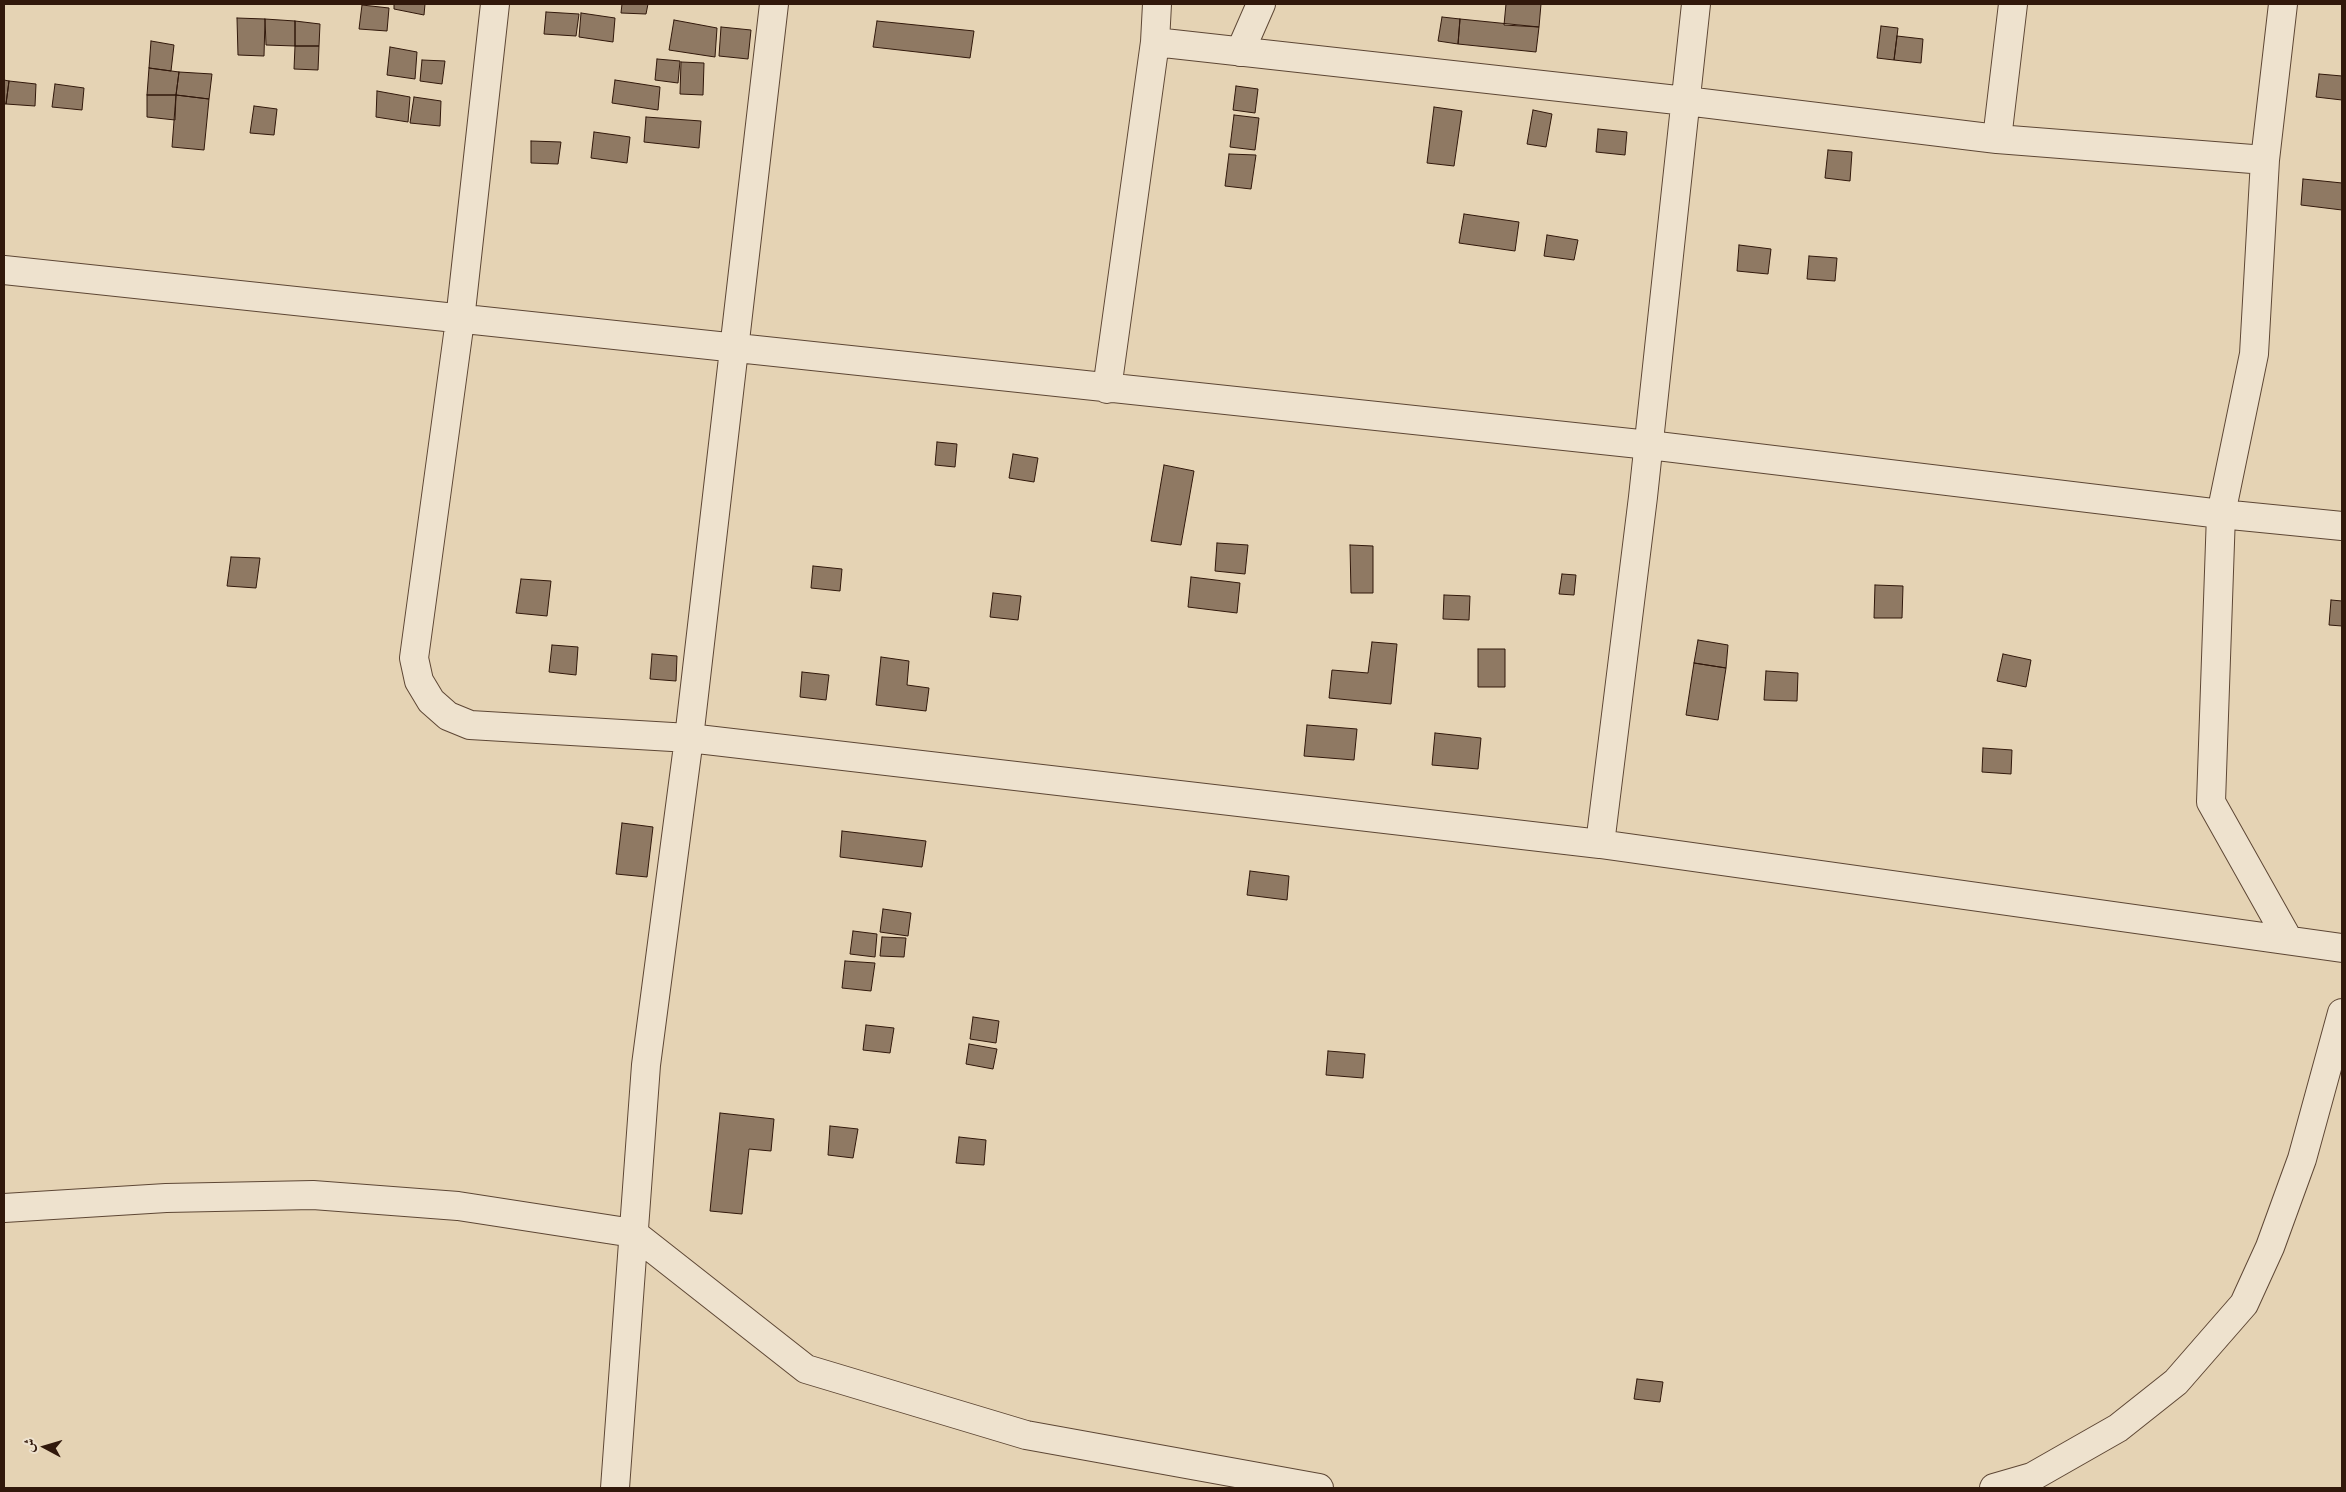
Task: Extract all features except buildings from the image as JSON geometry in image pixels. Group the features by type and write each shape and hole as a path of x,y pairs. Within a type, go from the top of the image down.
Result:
{"street":[{"path":"495,4 460,320 414,658 419,680 430,701 448,716 470,725 689,738 1600,844 2342,948"},
{"path":"615,1488 646,1065 689,738 774,4"},
{"path":"1107,389 1155,42 1157,4"},
{"path":"1240,52 1261,4"},
{"path":"1600,844 1649,445 1696,4"},
{"path":"1997,139 2013,4"},
{"path":"2283,4 2265,160 2254,354 2221,514 2211,802 2288,939"},
{"path":"1155,42 1686,101 1997,139 2265,160"},
{"path":"4,270 1107,389 1649,445 2221,514 2342,526"},
{"path":"1994,1488 2032,1477 2118,1428 2176,1382 2244,1304 2270,1247 2302,1159 2342,1013"},
{"path":"4,1208 166,1198 313,1196 458,1206 633,1234 806,1369 1026,1435 1320,1488"}]}
